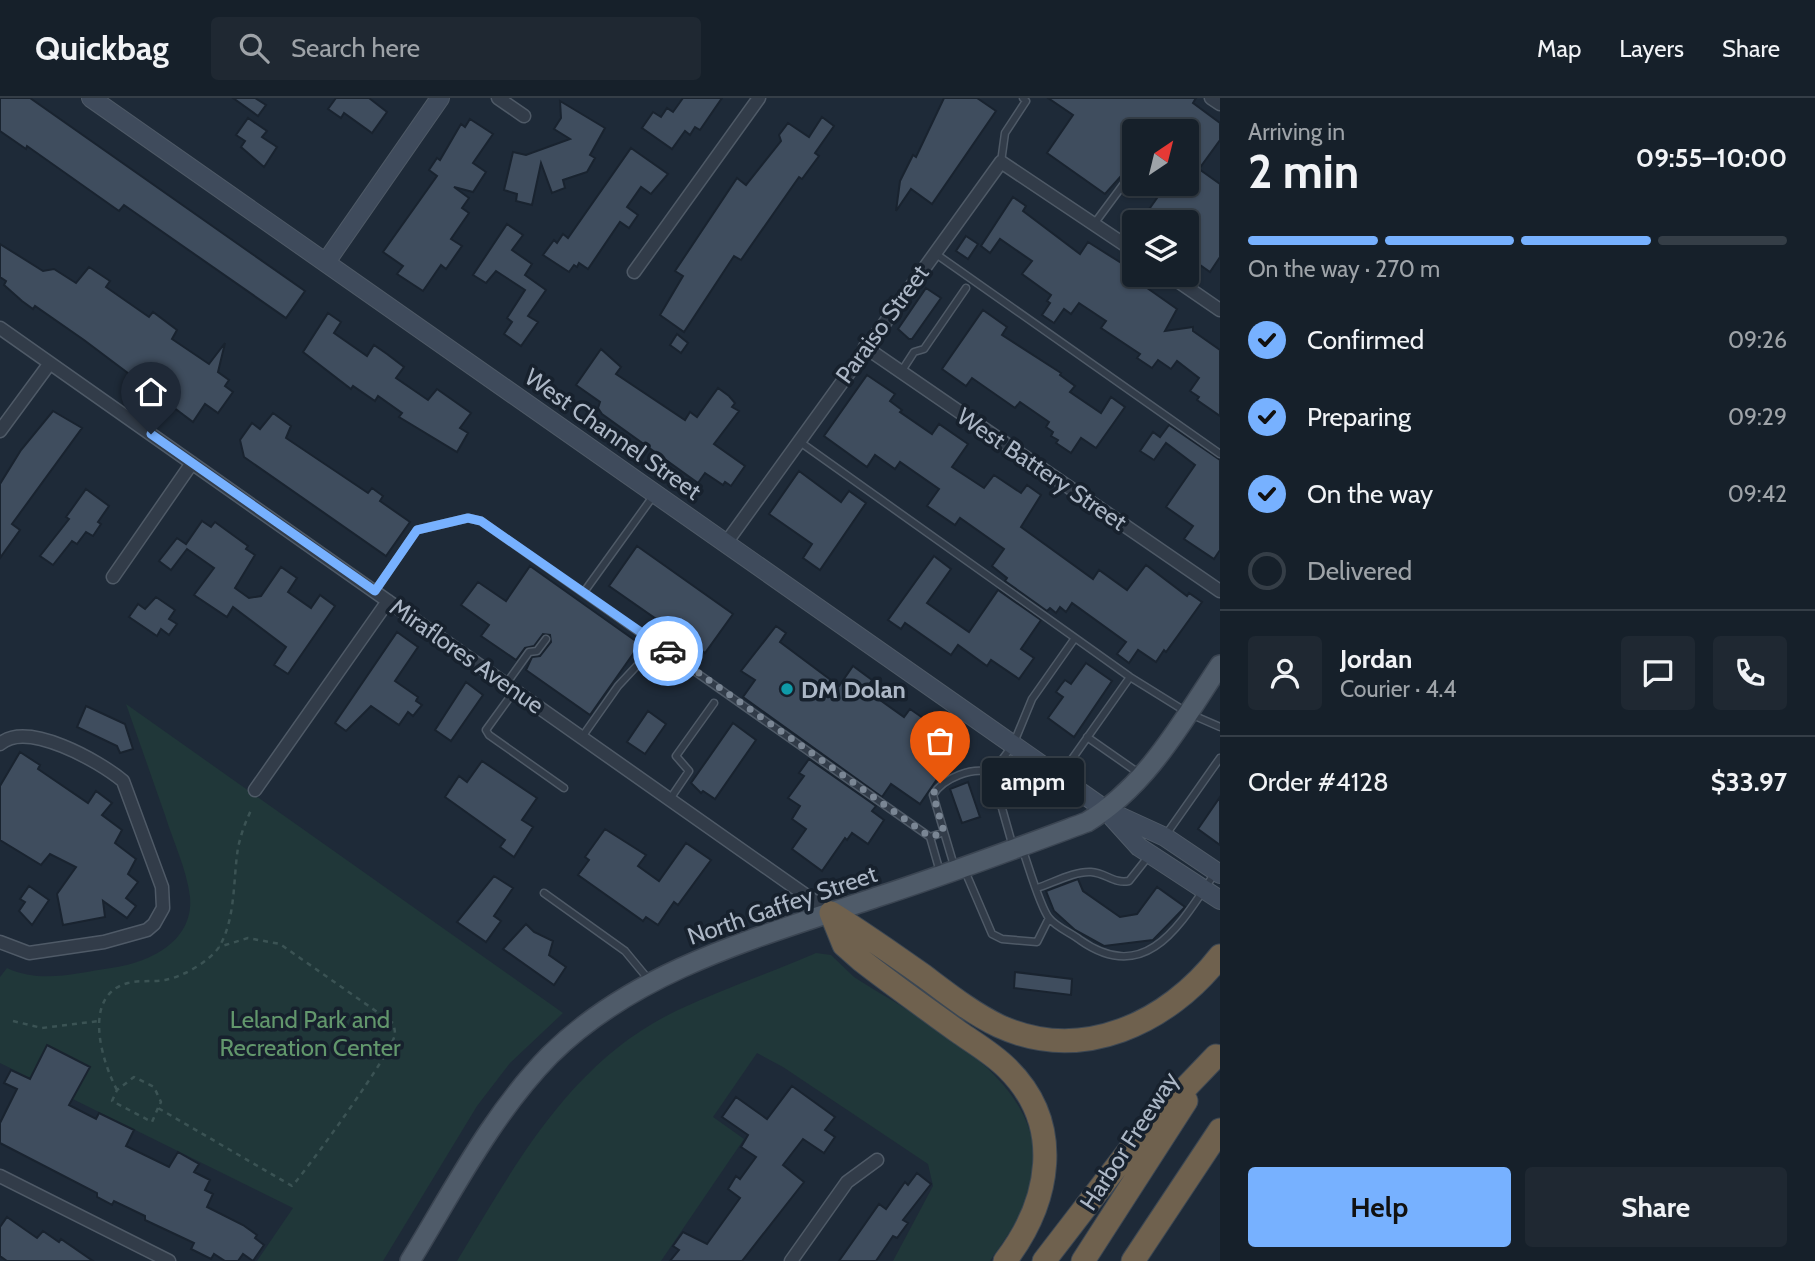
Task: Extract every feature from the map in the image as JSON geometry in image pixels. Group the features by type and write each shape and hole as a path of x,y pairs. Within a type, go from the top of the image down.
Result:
{"highway":[{"path":"831,913 973,1011 1018,1033 1049,1039 1096,1037 1138,1024 1188,994 1220,956"},
{"path":"831,913 844,945 861,961 999,1061 1027,1094 1043,1138 1045,1179 1026,1232 1005,1261"},
{"path":"1044,1261 1144,1130 1218,1052"},
{"name":"Harbor Freeway","path":"1083,1261 1218,1052"},
{"path":"1137,1257 1220,1130"}],"main road":[{"name":"North Gaffey Street","path":"410,1261 491,1129 526,1081 577,1031 651,982 698,960 954,872 1087,822 1106,810 1143,775 1220,665"}],"street":[{"name":"West Channel Street","path":"91,98 1106,810 1165,836 1219,870"},
{"path":"326,261 440,98"},
{"path":"498,98 524,116"},
{"path":"634,272 760,98"},
{"path":"1211,98 1220,104"},
{"path":"1000,162 1122,243"},
{"name":"Paraiso Street","path":"726,543 1000,162"},
{"path":"1187,287 1220,309"},
{"name":"Miraflores Avenue","path":"0,328 831,913"},
{"name":"West Battery Street","path":"865,347 1220,591"},
{"path":"0,431 50,363"},
{"path":"113,577 192,463"},
{"path":"255,790 388,601"},
{"path":"0,744 19,734 36,736 110,771 122,781 162,887 163,908 147,930 104,942 29,953 0,942"},
{"name":"West Channel Street","path":"1106,810 1149,855 1220,900"},
{"path":"791,1261 847,1182 877,1160"},
{"path":"0,1177 169,1261"}],"lane":[{"name":"Paraiso Street","path":"1000,162 1005,133 1025,99"},
{"path":"1094,224 1122,186"},
{"path":"934,253 1220,454"},
{"path":"901,372 915,352 923,349 966,288"},
{"path":"799,441 1130,677 1188,713 1220,727"},
{"path":"584,592 655,493"},
{"path":"375,591 417,530 468,518 481,521 930,837 992,934 1002,939 1037,942 1049,918"},
{"path":"992,773 1013,745 1032,699 1076,638"},
{"path":"546,639 537,651 528,652 486,730 489,735 565,788"},
{"path":"582,737 618,686 657,644"},
{"path":"1059,777 1130,677"},
{"path":"670,799 689,771 676,756 714,703"},
{"path":"1087,737 1143,775"},
{"path":"1165,836 1220,758"},
{"path":"954,872 933,794 940,783 981,769 992,773"},
{"path":"992,773 1017,848 1049,918 1096,951 1119,957 1141,954 1156,948 1176,930 1219,870"},
{"path":"930,837 944,832"},
{"path":"1037,888 1083,872 1094,872 1119,883 1129,881 1149,855"},
{"path":"544,893 625,951 651,982"}],"path":[{"path":"117,1090 108,1074 99,1043 99,1021 108,997 117,987 129,982 169,980 208,959 219,947 233,899 242,831 252,808"},
{"path":"158,1108 292,1186 305,1172 363,1086 378,1070 395,1035 393,1023 280,944 248,938 219,947"},
{"path":"13,1021 42,1028 99,1021"},
{"path":"134,1077 154,1087 161,1102 158,1108 152,1122 112,1101 117,1090 134,1077"}],"green space":[{"name":"Leland Park and Recreation Center","path":"126,704 563,1013 510,1063 477,1106 383,1261 257,1261 293,1208 0,1063 0,977 7,968 20,973 46,976 125,965 166,948 185,926 190,897 186,876"},
{"path":"816,953 831,955 854,977 917,1016 983,1064 1009,1092 1027,1123 1034,1158 1028,1197 1016,1222 990,1261 893,1261 933,1186 928,1164 783,1067 757,1053 713,1117 744,1139 661,1261 457,1261 524,1152 576,1086 606,1057 640,1031 678,1010"}],"building":[{"path":"0,98 30,98 305,291 286,318 124,205 119,211 27,146 26,149 0,131"},
{"path":"233,98 255,98 266,105 258,116"},
{"path":"336,98 369,98 387,112 372,133 344,113 341,118 328,109"},
{"path":"683,98 722,98 700,130 695,127 690,135 685,131 672,149 642,128 653,112 661,117 667,108 673,112"},
{"path":"944,98 977,98 996,111 932,204 911,189 896,211 900,181 913,155 916,157"},
{"path":"1048,98 1196,98 1193,103 1220,123 1220,140 1199,169 1199,119 1122,119 1122,175 1105,194 1047,153 1073,115"},
{"path":"560,101 605,128 590,155 595,158 587,172 563,180 565,188 552,193 541,163 532,205 516,201 517,194 504,190 513,152 526,155 570,139 554,129 561,118"},
{"path":"822,117 834,126 815,153 819,156 802,179 799,177 741,260 734,256 684,332 660,315 683,276 675,271 737,178 746,185 781,141 779,135 788,123 809,137"},
{"path":"248,118 267,131 262,137 277,147 264,167 241,147 245,141 236,135"},
{"path":"470,119 493,134 473,163 486,172 473,192 454,187 469,198 462,208 469,213 451,239 462,246 446,269 441,265 423,291 397,274 403,266 383,252 437,176 429,170 437,158 440,160 461,124 465,127"},
{"path":"631,148 668,174 651,194 641,187 627,207 638,215 629,228 620,222 588,269 579,263 569,272 543,255 554,240 557,243 563,234 568,238"},
{"path":"1199,169 1220,184 1220,257 1210,272 1199,264 1199,210 1149,210 1158,196 1199,196"},
{"path":"1013,197 1026,206 1023,211 1080,254 1088,242 1122,263 1122,287 1146,287 1177,309 1165,331 1193,327 1193,331 1220,350 1220,416 1197,400 1199,397 1190,391 1199,378 1177,361 1171,369 1158,360 1152,368 1137,358 1140,354 1101,328 1106,321 1079,303 1071,314 1064,309 1054,323 1042,315 1050,303 1047,301 1051,295 1022,274 1032,261 1000,239 990,253 981,246"},
{"path":"507,224 523,235 512,250 532,264 525,275 546,290 528,316 538,322 521,346 504,334 512,322 507,318 525,290 496,271 486,283 473,275"},
{"path":"966,236 978,244 968,259 956,251"},
{"path":"0,244 43,271 54,269 76,283 89,267 110,281 106,287 149,317 153,312 177,330 172,339 209,364 225,343 218,372 229,380 225,386 233,392 218,413 205,404 193,422 84,340 35,306 33,309 4,285 6,281 0,277"},
{"path":"926,288 941,298 912,339 909,339 898,329"},
{"path":"983,310 1007,327 1002,335 1061,373 1060,375 1075,386 1070,392 1101,413 1111,397 1125,407 1096,448 1081,438 1071,453 1051,436 1053,432 1046,427 1049,422 1020,402 1015,408 972,378 966,386 942,369"},
{"path":"328,313 341,322 334,333 367,356 374,345 404,367 396,378 428,400 437,389 471,413 460,428 468,433 457,452 399,417 402,413 378,396 375,401 353,386 351,389 303,352"},
{"path":"677,334 688,343 681,353 670,345"},
{"path":"601,349 621,367 616,374 685,420 690,412 697,417 718,388 729,396 735,403 732,407 739,411 714,444 745,466 731,486 725,482 723,485 705,473 698,483 602,414 598,408 600,402 576,385"},
{"path":"867,375 895,394 890,401 902,410 900,412 932,434 939,424 968,444 952,467 984,488 994,475 1021,493 1027,485 1041,495 1021,527 1093,579 1099,570 1127,590 1146,565 1187,596 1189,593 1202,602 1166,652 1164,650 1156,662 1138,650 1129,663 1117,654 1126,642 1072,603 1066,612 1060,607 1056,613 1050,608 1047,611 1005,581 1007,578 992,566 1004,549 960,518 955,525 927,506 939,489 900,462 895,469 875,455 867,467 824,436"},
{"path":"53,411 82,428 12,524 20,530 0,558 0,484 21,450"},
{"path":"273,413 291,426 286,438 368,493 372,488 383,496 380,501 410,522 386,556 244,457 240,440 252,423 260,429"},
{"path":"1169,425 1220,460 1220,550 1214,559 1184,539 1193,526 1166,507 1195,465 1166,443 1154,460 1140,451 1153,432 1160,437"},
{"path":"799,471 841,502 849,491 866,503 820,570 803,558 812,544 769,514"},
{"path":"86,489 109,506 98,522 101,524 93,536 86,532 77,544 72,541 53,565 40,556 69,519 66,517"},
{"path":"202,521 211,527 215,522 248,546 246,549 255,555 235,588 249,598 261,596 281,567 297,578 288,592 311,608 320,595 335,606 288,674 274,665 286,647 233,607 227,617 194,595 214,568 187,549 171,570 159,561 177,538 186,544"},
{"path":"637,546 733,614 705,653 609,586"},
{"path":"934,556 951,569 927,603 969,632 998,590 1041,620 1021,649 1034,658 1019,679 991,660 987,666 958,645 951,655 905,623 901,629 888,620"},
{"path":"530,566 640,644 590,715 526,670 532,657 540,656 551,642 550,635 543,634 534,646 525,648 516,660 481,636 489,625 461,605 478,582 506,601"},
{"path":"156,597 175,610 169,619 177,624 169,635 161,629 157,636 129,617 138,604 145,609"},
{"path":"776,626 786,633 780,642 839,686 853,666 872,680 866,690 904,717 910,709 933,725 918,746 944,764 944,769 920,804 891,784 882,797 743,697 755,680 741,671"},
{"path":"397,632 418,647 395,681 418,697 416,701 422,705 413,716 408,712 399,725 371,706 346,731 335,723"},
{"path":"1086,663 1112,681 1074,737 1048,718 1063,697 1056,692 1065,680 1071,684"},
{"path":"466,682 483,695 451,741 435,730"},
{"path":"86,706 125,724 133,749 120,753 117,746 77,727"},
{"path":"648,711 666,724 645,754 627,742"},
{"path":"733,723 756,740 715,799 703,791 701,793 691,783"},
{"path":"20,752 40,765 38,769 88,803 96,791 112,803 102,815 122,830 115,843 136,859 128,874 138,882 126,898 136,906 127,918 103,901 105,917 63,925 57,894 76,867 50,854 41,865 0,840 0,786"},
{"path":"809,759 876,806 872,811 884,820 868,844 852,833 847,840 845,838 822,871 792,849 806,829 792,819 800,806 788,798 804,776 799,773"},
{"path":"482,761 537,798 522,820 533,827 514,857 500,847 505,840 445,797 459,776 467,782"},
{"path":"968,782 980,817 962,823 950,789"},
{"path":"1220,797 1220,845 1198,829"},
{"path":"605,829 646,855 638,866 659,881 686,843 711,860 678,905 674,902 658,925 646,917 643,921 578,875 589,860 585,857"},
{"path":"494,876 513,888 494,916 501,921 486,942 457,922"},
{"path":"1078,879 1083,891 1120,917 1137,914 1157,887 1185,907 1153,940 1104,946 1075,930 1054,911 1046,891"},
{"path":"29,886 49,900 32,925 19,911 25,902 20,899"},
{"path":"526,924 534,932 553,941 549,955 566,967 554,985 503,949"},
{"path":"1015,972 1072,979 1071,995 1014,988"},
{"path":"47,1045 90,1067 69,1105 96,1119 99,1113 134,1130 126,1146 169,1167 178,1152 199,1164 194,1172 210,1180 205,1190 213,1194 207,1207 243,1225 257,1235 255,1238 264,1245 253,1261 243,1254 238,1261 225,1261 214,1254 211,1259 191,1249 194,1243 145,1220 145,1216 114,1201 112,1205 97,1197 97,1193 0,1143 0,1123 17,1089 4,1083 11,1070 30,1079"},
{"path":"792,1086 835,1117 825,1130 835,1137 824,1153 803,1139 783,1165 804,1182 742,1261 670,1261 679,1250 673,1246 683,1232 707,1244 740,1198 728,1189 736,1176 740,1179 756,1157 741,1147 748,1135 722,1117 736,1097 767,1119"},
{"path":"917,1173 931,1184 903,1220 908,1223 897,1238 893,1236 876,1261 839,1261 879,1204 886,1209 905,1182 908,1185"},
{"path":"7,1217 37,1238 43,1231 59,1242 61,1239 93,1261 7,1261 0,1256 0,1227"}],"way so far":[{"path":"668,651 930,837 944,832 933,794 940,783"}],"place":[{"name":"DM Dolan","path":"787,689"},
{"name":"ampm","path":"940,783"}],"route":[{"path":"151,434 375,591 417,530 468,518 481,521 668,651"}]}
